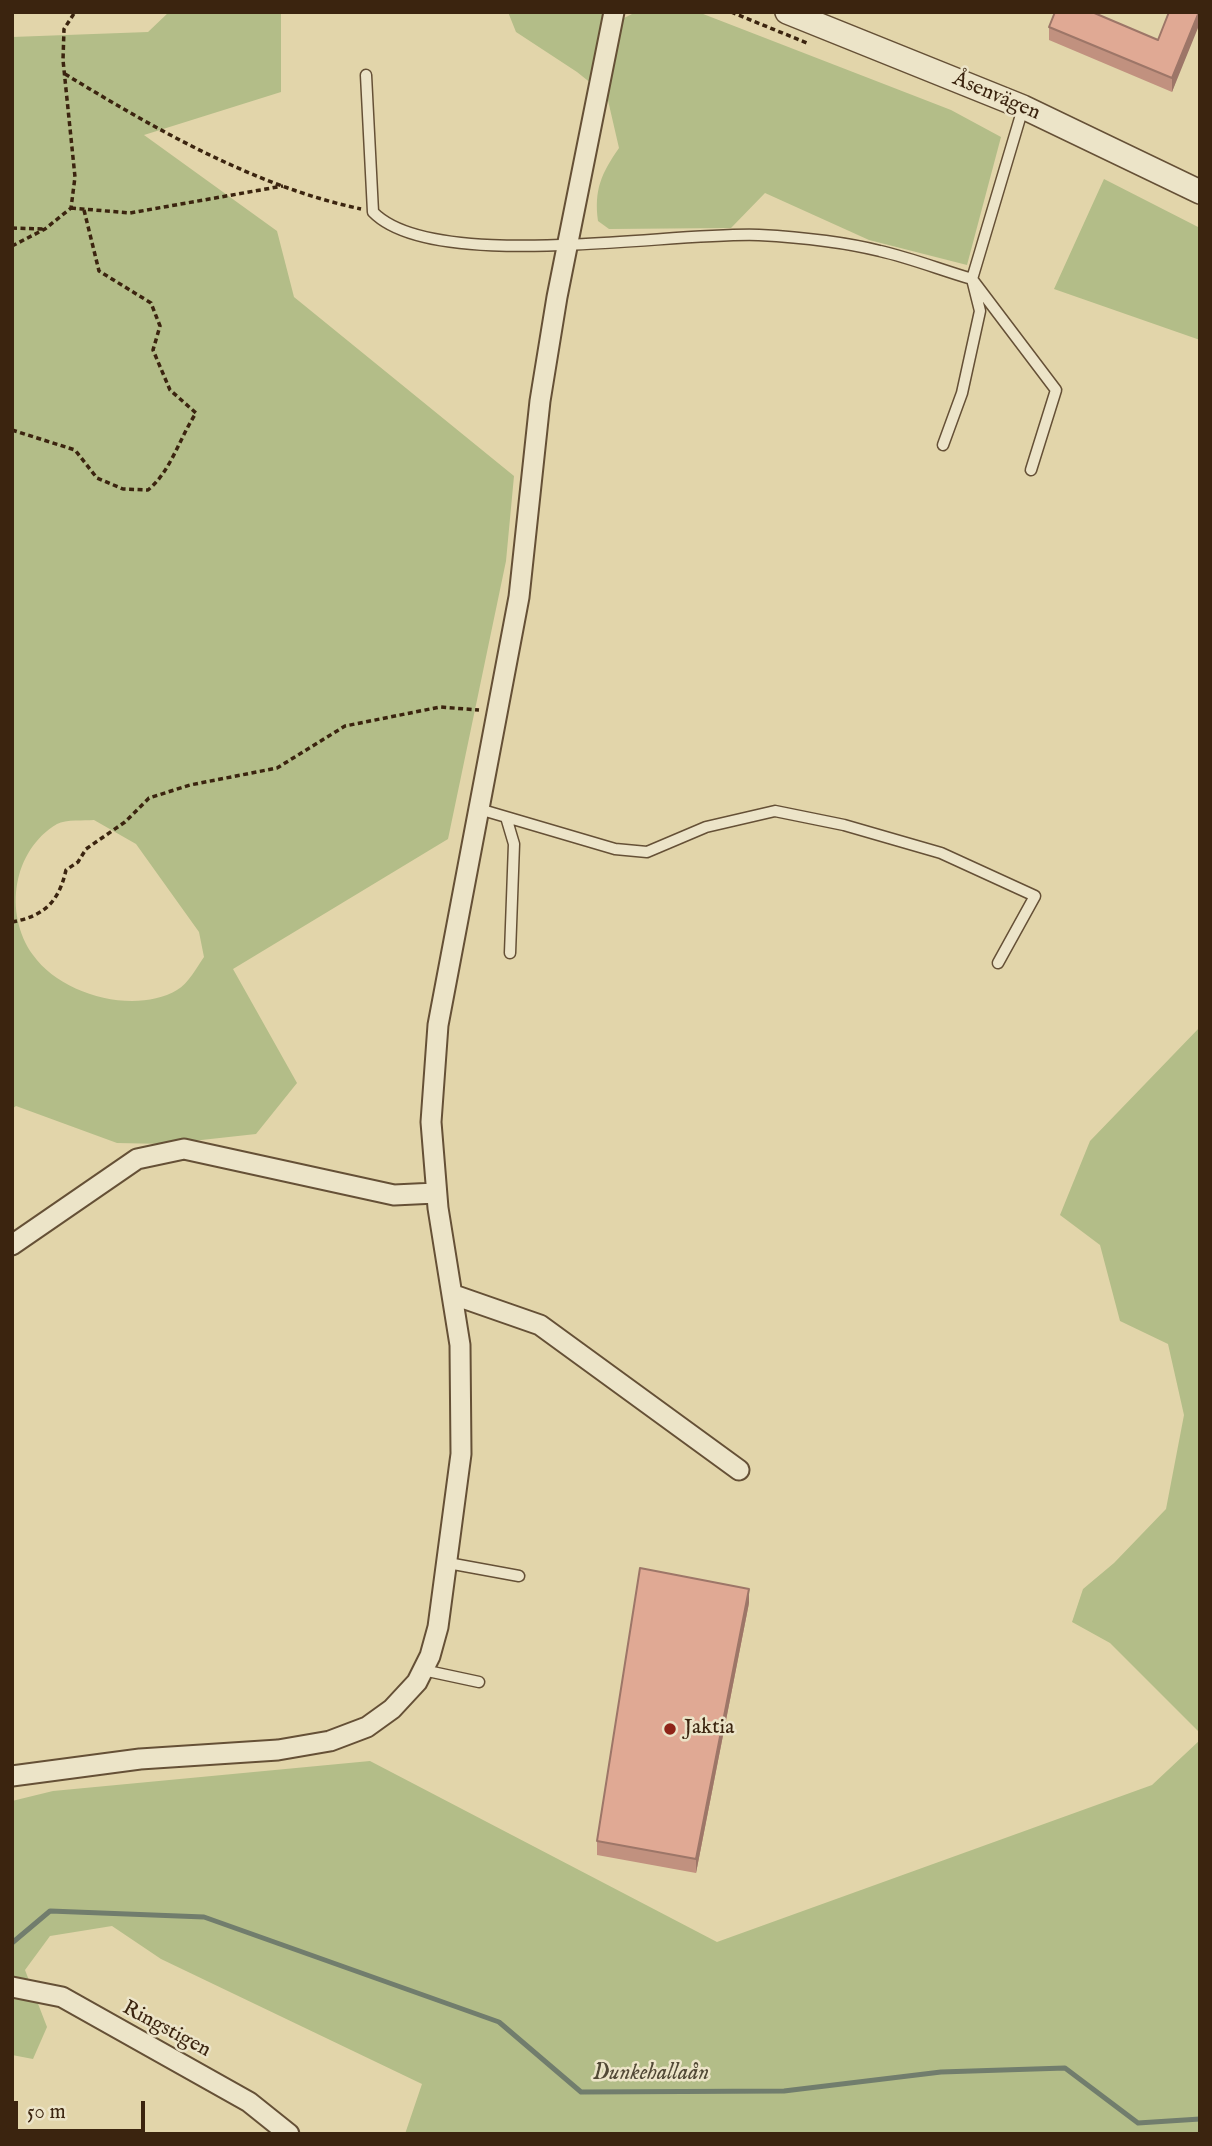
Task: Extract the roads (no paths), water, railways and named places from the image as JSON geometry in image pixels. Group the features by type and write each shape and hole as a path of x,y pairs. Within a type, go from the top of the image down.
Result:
{"street":[{"path":"12,1776 140,1759 278,1750 330,1741 367,1727 392,1709 417,1682 438,1628 461,1454 460,1345 436,1193 431,1122 438,1025 519,597 540,401 566,246 614,12"},
{"name":"Åsenvägen","path":"787,12 1023,107 1200,192"},
{"path":"12,1245 137,1159 184,1149 394,1195 436,1193"},
{"path":"454,1296 540,1325 739,1470"},
{"name":"Ringstigen","path":"12,1987 62,1997 238,2095 289,2134"}],"lane":[{"path":"366,75 373,212 386,225 436,238 566,246 758,235 878,250 972,279 1056,390 1031,470"},
{"path":"943,445 962,393 980,311 972,279 1023,107"},
{"path":"478,809 615,849 647,852 706,827 775,811 844,825 941,853 1035,896 998,963"},
{"path":"506,817 513,844 510,953"},
{"path":"448,1563 519,1576"},
{"path":"423,1670 479,1682"}],"waterway":[{"name":"Dunkehallaån","path":"12,1943 50,1911 204,1917 499,2022 581,2092 784,2091 941,2072 1065,2068 1138,2123 1200,2119"}],"place":[{"name":"Jaktia","path":"670,1729"}]}
